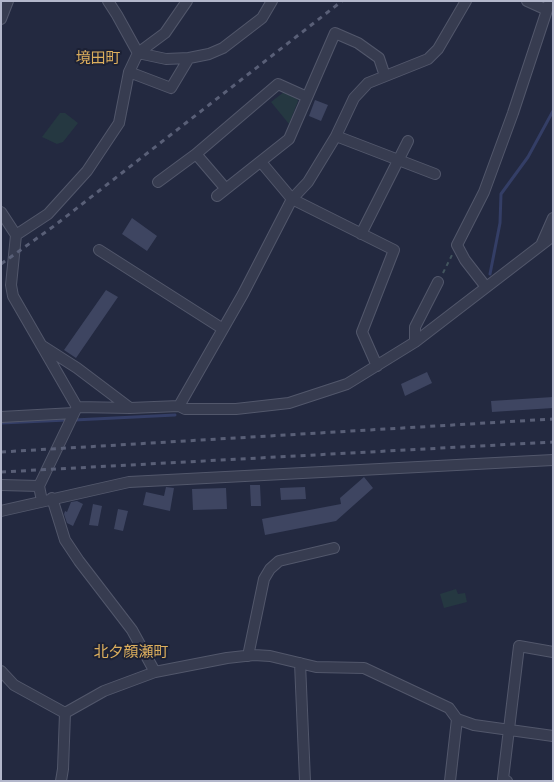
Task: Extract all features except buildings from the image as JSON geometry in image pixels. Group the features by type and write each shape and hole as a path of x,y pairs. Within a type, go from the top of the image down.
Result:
{"street":[{"path":"1,19 8,1"},
{"path":"108,1 138,53 166,59 189,58 209,54 223,48 262,18 272,1"},
{"path":"16,235 48,214 87,171 120,123 129,72 138,53 165,33 187,1"},
{"path":"179,406 243,294 292,199 308,182 336,136 354,98 368,82 428,59 438,49 466,1"},
{"path":"486,287 465,260 457,245 484,192 513,114 548,6 527,1"},
{"path":"217,196 289,139 335,33 358,43 378,58 385,76"},
{"path":"129,72 172,88 189,58"},
{"path":"158,182 196,154 278,84 307,97"},
{"path":"336,136 435,174"},
{"path":"361,234 408,141"},
{"path":"196,154 226,189"},
{"path":"261,162 292,199 394,250 362,332 377,366"},
{"path":"1,212 16,235 12,285 13,296 75,410"},
{"path":"542,244 553,218"},
{"path":"1,417 75,410 179,406 185,409 236,409 289,404 348,384 415,342 553,236"},
{"path":"99,250 223,329"},
{"path":"415,342 415,327 438,282"},
{"path":"40,344 77,368 130,408"},
{"path":"42,501 39,486 75,410"},
{"path":"1,511 129,482 553,460"},
{"path":"1,485 39,486"},
{"path":"52,498 65,540 132,630 156,672"},
{"path":"248,656 264,579 270,569 279,561 334,548"},
{"path":"507,781 503,778 519,646 553,652"},
{"path":"65,713 104,691 156,672 227,658 270,656 316,667 364,668 449,708 457,719 474,725 553,736"},
{"path":"300,663 305,781"},
{"path":"1,671 14,684 65,713"},
{"path":"61,781 65,713"},
{"path":"450,781 457,719"}],"path":[{"path":"438,282 457,245"}],"shaded area":[{"path":"284,92 298,101 289,124 271,102"},
{"path":"60,113 65,113 78,123 63,142 57,144 42,137"},
{"path":"456,589 458,594 465,593 467,602 444,608 440,594"}],"waterway":[{"path":"490,274 500,223 501,194 528,157 553,111"},
{"path":"74,420 175,415"},
{"path":"1,423 67,420"}],"railway":[{"path":"1,264 54,226 342,1"},
{"path":"1,452 553,419"},
{"path":"1,472 553,442"}],"district":[{"name":"境田町","path":"98,58"},
{"name":"北夕顔瀬町","path":"131,652"}]}
